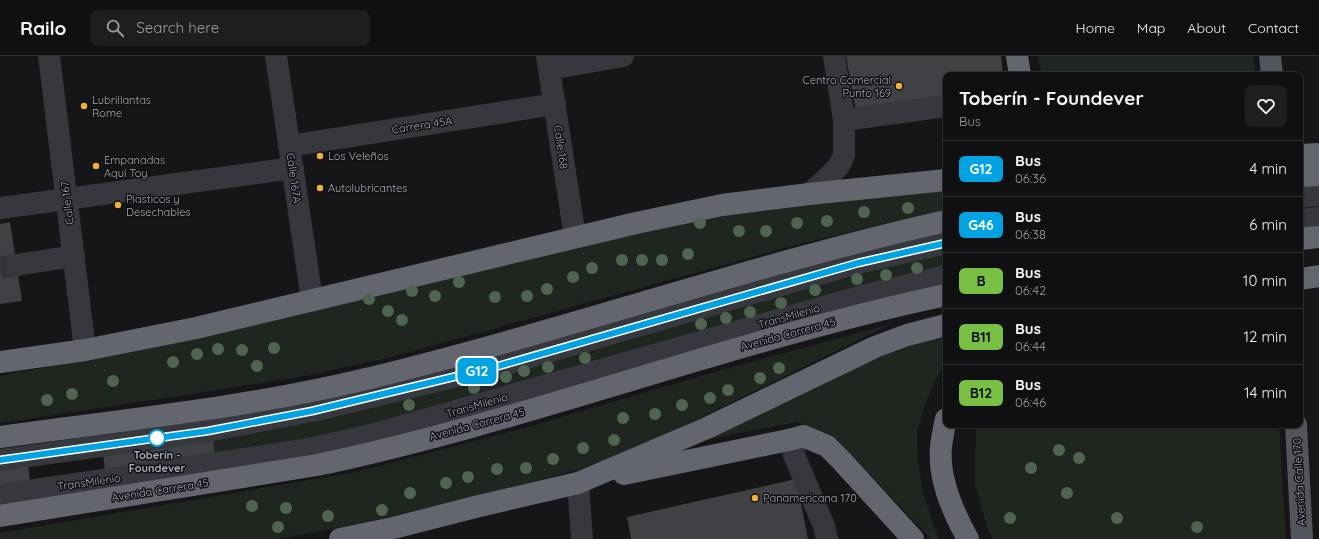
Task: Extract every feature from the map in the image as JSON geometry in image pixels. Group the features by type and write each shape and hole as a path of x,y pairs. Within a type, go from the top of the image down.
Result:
{"highway":[{"path":"1017,56 1020,72"},
{"path":"1303,155 1319,154"},
{"path":"1303,176 1319,175"},
{"path":"0,362 86,350 196,328 575,237 722,205 809,194 943,180"},
{"path":"0,437 190,412 299,394 364,380 521,338 796,258 943,222"},
{"path":"1303,239 1319,237"},
{"path":"1303,278 1319,276"},
{"name":"Avenida Carrera 45","path":"0,516 310,466 352,457 500,419 704,357 883,308 943,296"},
{"path":"578,483 707,428 875,347 907,335 943,326"},
{"path":"944,428 941,448 945,488 968,539"},
{"path":"340,539 393,528 578,483 803,436 827,446 913,539"}],"main road":[{"path":"1270,56 1272,72"},
{"name":"Avenida Calle 170","path":"1296,428 1302,536"}],"street":[{"name":"Calle 167A","path":"276,56 312,300"},
{"path":"549,63 623,56"},
{"path":"809,194 839,166 844,155 844,120 834,56"},
{"name":"Calle 167","path":"54,57 67,199 86,350"},
{"name":"Calle 168","path":"549,63 575,237"},
{"name":"Carrera 45A","path":"289,146 555,104"},
{"path":"844,120 943,106"},
{"path":"0,208 293,168"},
{"path":"1303,197 1319,195"},
{"path":"1303,220 1319,218"},
{"path":"0,460 208,431 312,411 495,367 858,263 943,244"},
{"path":"17,265 74,256"},
{"name":"TransMilenio","path":"0,495 304,450 371,435 858,297 943,277"},
{"path":"793,439 794,455 824,526 827,539"},
{"path":"578,483 582,539"}],"shaded area":[{"path":"1038,56 1253,56 1255,72 1041,72"},
{"path":"943,191 943,211 803,243 392,357 305,376 0,423 0,376 199,336 709,216 771,207"},
{"path":"943,253 943,270 375,426 300,441 215,454 213,439"},
{"path":"891,324 643,446 591,466 529,483 367,522 278,539 0,539 0,533 356,472 524,428 718,371"},
{"path":"943,339 943,366 924,407 917,432 918,460 923,492 939,539 931,539 833,436 796,422 705,440 876,359 915,344"},
{"path":"976,428 1279,428 1286,539 994,539 989,532 975,485"}],"building":[{"name":"Centro Comercial Punto 169","path":"846,56 1001,56 1003,72 943,72 943,97 856,111"},
{"path":"10,222 22,301 0,304 0,224"},
{"name":"Toberín - Foundever","path":"213,439 215,454 105,470 103,454"},
{"path":"28,465 30,480 0,485 0,469"},
{"name":"Panamericana 170","path":"796,479 808,539 631,539 627,517"}],"tunnel":[{"path":"0,268 17,265"}],"bus line":[{"name":"G12","path":"0,460 208,431 312,411 495,367 858,263 943,244"}],"place":[{"name":"Centro Comercial Punto 169","path":"899,86"},
{"name":"Lubrillantas Rome","path":"84,106"},
{"name":"Los Veleños","path":"320,156"},
{"name":"Empanadas Aquí Toy","path":"96,166"},
{"name":"Autolubricantes","path":"320,188"},
{"name":"Plasticos y Desechables","path":"118,205"},
{"name":"Toberín - Foundever","path":"157,438"},
{"name":"Panamericana 170","path":"755,498"}]}
